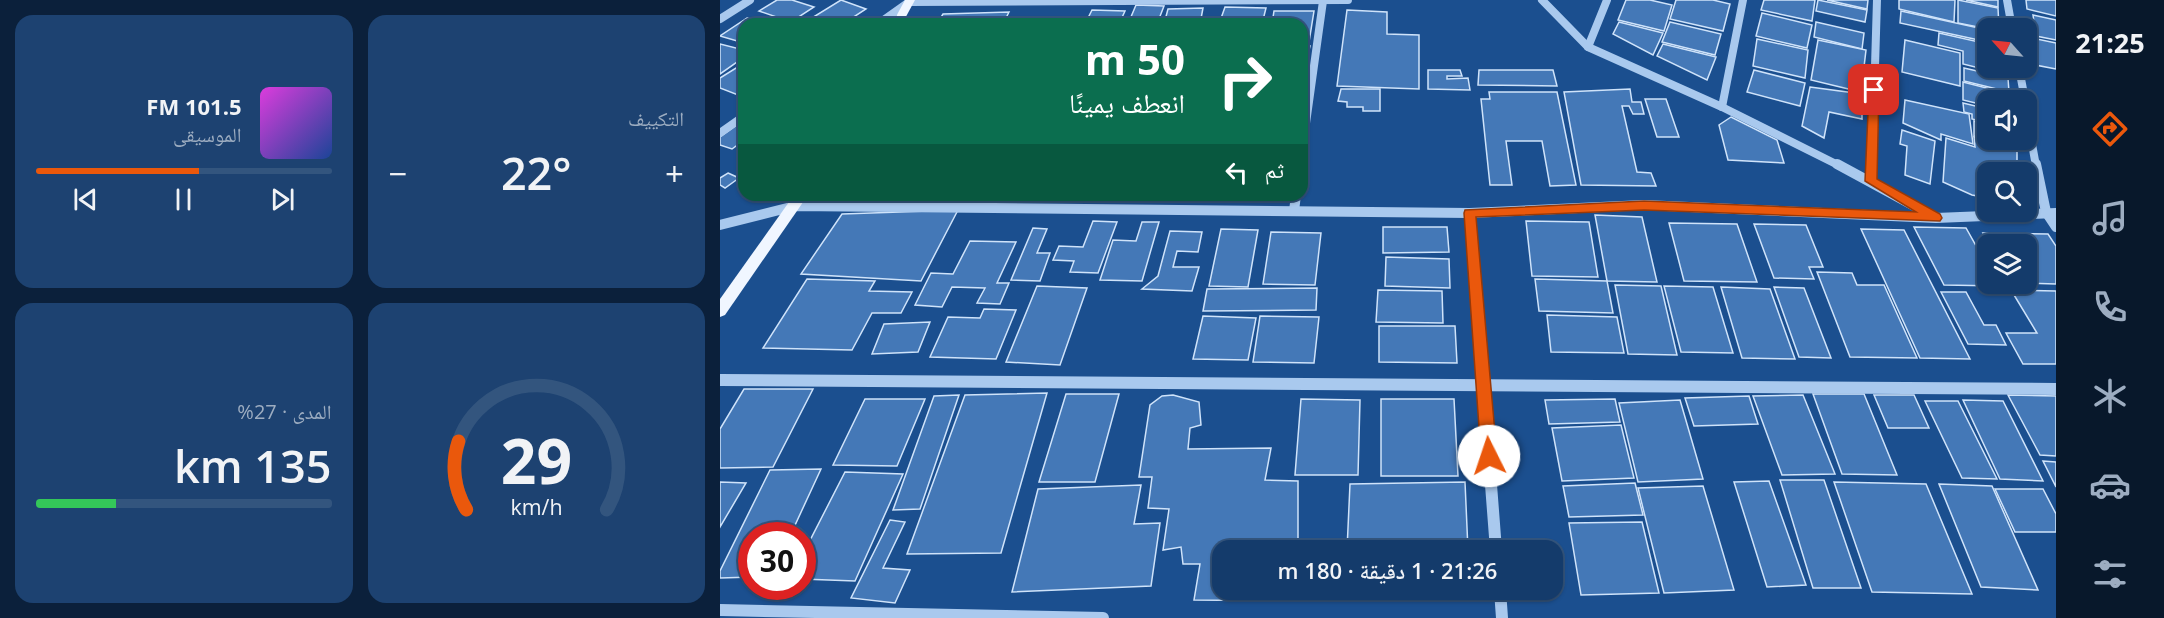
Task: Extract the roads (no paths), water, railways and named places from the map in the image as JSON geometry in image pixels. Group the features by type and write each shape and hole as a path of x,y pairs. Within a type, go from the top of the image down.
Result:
{"main road":[{"path":"900,18 910,1"},
{"path":"720,311 797,201"}],"street":[{"path":"720,19 750,0"},
{"path":"886,18 910,1 1348,0"},
{"path":"1542,0 1588,47 1722,107 1870,181 1936,218"},
{"path":"1588,47 1607,0"},
{"path":"1722,107 1743,0"},
{"path":"1870,181 1877,0"},
{"path":"2007,0 2010,18"},
{"path":"1308,109 1323,1"},
{"path":"720,132 738,120"},
{"path":"2036,150 2056,227"},
{"path":"720,225 795,201"},
{"path":"839,201 1294,212 1470,213 1644,205 1936,218 2051,212"},
{"path":"1294,212 1295,201"},
{"path":"1470,213 1495,540"},
{"path":"720,380 2056,389"},
{"path":"1501,600 1502,618"},
{"path":"720,610 874,616 1103,618"}]}
